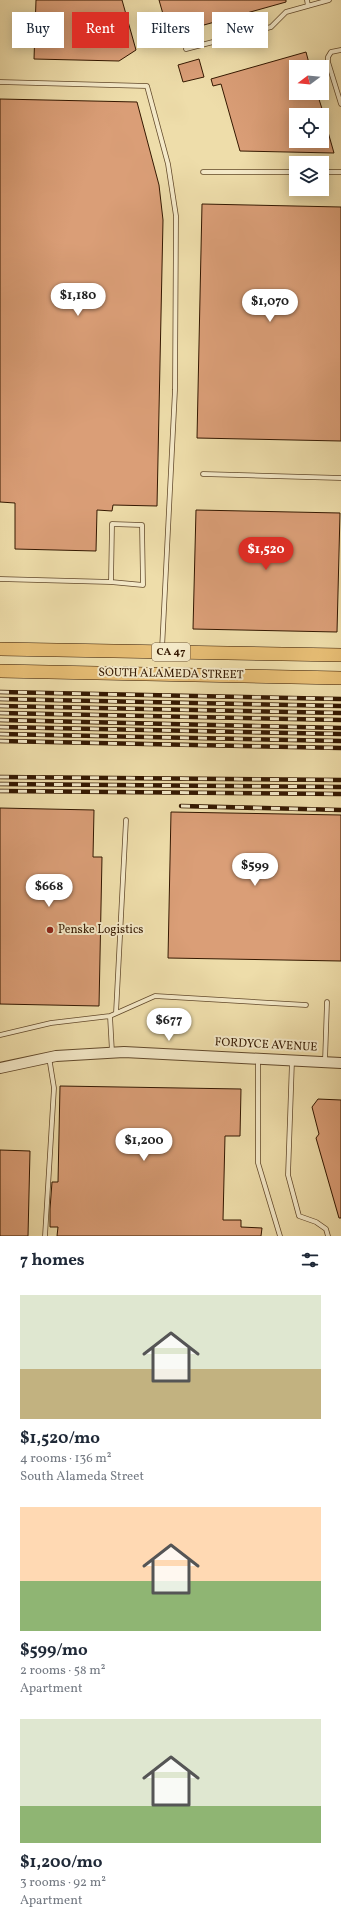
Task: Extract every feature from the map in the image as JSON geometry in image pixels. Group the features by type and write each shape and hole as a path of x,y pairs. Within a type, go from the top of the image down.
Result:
{"main road":[{"name":"SOUTH ALAMEDA STREET","path":"0,648 341,655"},
{"name":"SOUTH ALAMEDA STREET","path":"0,671 341,678"}],"street":[{"name":"FORDYCE AVENUE","path":"0,1068 49,1057 112,1052 165,1053 341,1062"}],"lane":[{"path":"307,0 308,6"},
{"path":"186,49 271,27 286,12 329,0"},
{"path":"341,50 332,52 328,57 328,62 341,104"},
{"path":"0,82 147,86 168,164 176,216 175,390 162,652"},
{"path":"203,172 289,172"},
{"path":"329,172 341,172"},
{"path":"203,474 341,478"},
{"path":"0,579 111,582 142,585 142,525 112,524 111,582"},
{"path":"116,1013 126,820"},
{"path":"0,1034 51,1023 110,1016 155,996 306,1005"},
{"path":"325,1062 327,1002"},
{"path":"110,1016 112,1052"},
{"path":"45,1236 54,1088 49,1057"},
{"path":"258,1058 258,1163 280,1236"},
{"path":"292,1060 288,1175 299,1216 316,1222 326,1229 328,1236"}],"building":[{"path":"36,0 122,0 125,12 72,12 72,48 129,48 129,25 136,50 119,61 34,59 34,48 64,48 64,12 36,12"},
{"path":"159,0 286,0 286,2 250,12 212,12 212,23 204,25 204,12 162,12"},
{"path":"306,52 308,60 289,60 289,100 319,100 322,108 289,108 289,148 329,148 329,136 334,153 240,151 221,84 213,86 211,79"},
{"path":"199,59 204,77 183,82 178,65"},
{"path":"0,99 137,102 159,185 163,220 157,506 113,505 112,511 97,510 96,551 15,549 15,503 0,502"},
{"path":"202,204 341,207 341,441 197,438"},
{"path":"196,510 340,513 337,632 193,629"},
{"name":"Penske Logistics","path":"0,808 94,810 93,857 102,857 99,1006 0,1004"},
{"path":"171,812 341,815 341,961 168,958"},
{"path":"60,1086 241,1089 240,1136 225,1136 223,1220 241,1220 241,1227 262,1228 261,1236 57,1236 58,1227 50,1227 50,1209 52,1182 58,1182"},
{"path":"318,1099 341,1100 341,1218 339,1218 316,1138 319,1134 312,1107"},
{"path":"0,1150 30,1151 28,1236 0,1236"}],"railway":[{"path":"0,692 341,699"},
{"path":"0,699 341,706"},
{"path":"0,706 341,713"},
{"path":"0,713 341,720"},
{"path":"0,720 341,728"},
{"path":"0,727 341,734"},
{"path":"0,734 341,741"},
{"path":"0,741 341,748"},
{"path":"0,777 341,780"},
{"path":"0,784 341,787"},
{"path":"0,791 341,794"},
{"path":"181,806 341,810"}],"place":[{"name":"Penske Logistics","path":"50,930"}]}
